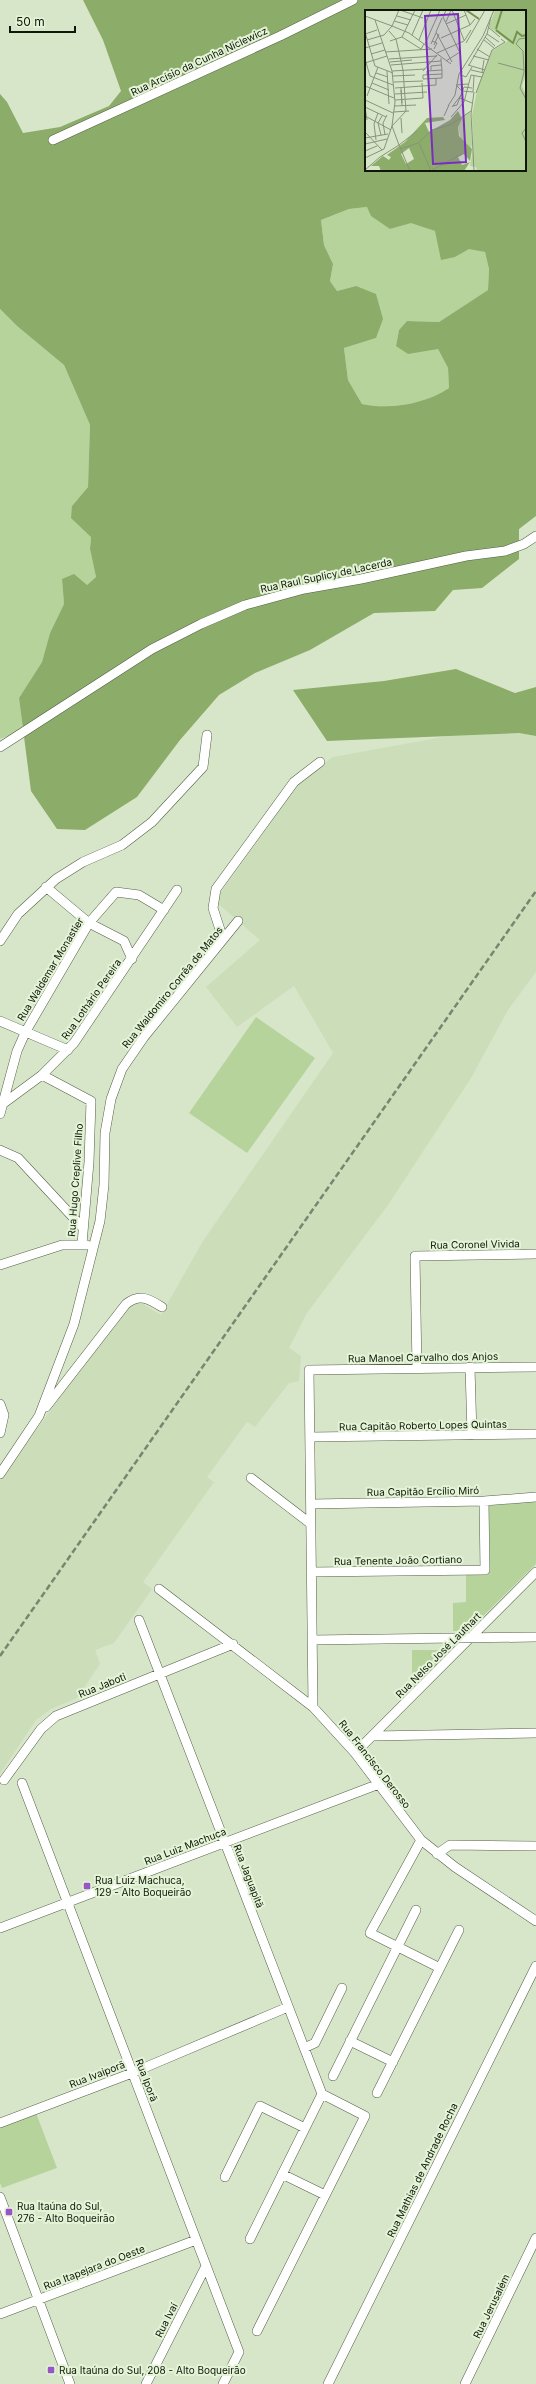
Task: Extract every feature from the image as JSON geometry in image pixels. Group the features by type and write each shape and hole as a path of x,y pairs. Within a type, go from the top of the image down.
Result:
{"street":[{"name":"Rua Arcísio da Cunha Niclewicz","path":"53,140 280,36 353,0"},
{"name":"Rua Raul Suplicy de Lacerda","path":"0,747 146,654 221,615 283,593 480,554 499,546 515,548 536,536"},
{"path":"0,941 18,914 46,887 69,870 116,848 146,828 200,771 205,756 206,735"},
{"path":"223,939 214,908 216,890 294,782 320,762"},
{"path":"46,887 89,923 124,941 132,959"},
{"name":"Rua Lothário Pereira","path":"4,1103 42,1076 68,1050 132,959 177,890"},
{"name":"Rua Waldemar Monastier","path":"0,1114 17,1051 26,1031 89,923 116,892 139,895 164,910"},
{"name":"Rua Waldomiro Corrêa de Matos","path":"0,1474 39,1416 74,1324 94,1246 103,1197 107,1121 116,1083 136,1047 238,921"},
{"path":"0,1021 68,1050"},
{"name":"Rua Hugo Creplive Filho","path":"42,1076 91,1101 89,1162 82,1244"},
{"path":"0,1150 12,1153 23,1163 83,1228"},
{"path":"0,1265 54,1247 82,1244 94,1246"},
{"name":"Rua Coronel Vivida","path":"417,1368 415,1256 536,1254"},
{"path":"39,1416 126,1304 136,1297 142,1297 162,1307"},
{"name":"Rua Manoel Carvalho dos Anjos","path":"310,1437 310,1370 536,1366"},
{"path":"470,1368 472,1435"},
{"path":"0,1404 4,1415 0,1433"},
{"name":"Rua Capitão Roberto Lopes Quintas","path":"310,1437 536,1434"},
{"path":"310,1437 313,1707"},
{"path":"251,1478 311,1524"},
{"name":"Rua Capitão Ercílio Miró","path":"311,1504 484,1501 536,1497"},
{"name":"Rua Tenente João Cortiano","path":"312,1572 486,1570 484,1501"},
{"name":"Rua Nelso José Lauthart","path":"355,1753 536,1572"},
{"name":"Rua Francisco Derosso","path":"159,1589 233,1644 313,1707 355,1753 421,1840 437,1854 536,1920"},
{"name":"Rua Jaguapitã","path":"139,1620 322,2094"},
{"path":"312,1640 536,1637"},
{"name":"Rua Jaboti","path":"4,1780 41,1729 49,1721 65,1712 233,1644"},
{"path":"373,1736 536,1733"},
{"name":"Rua Iporã","path":"22,1783 239,2352 223,2384"},
{"name":"Rua Luiz Machuca","path":"0,1928 378,1784"},
{"path":"421,1840 370,1933 440,1968"},
{"path":"437,1854 450,1845 536,1846"},
{"path":"333,2076 416,1910"},
{"path":"377,2093 459,1930"},
{"name":"Rua Mathias de Andrade Rocha","path":"328,2384 536,1966"},
{"path":"304,2048 315,2043 342,1988"},
{"name":"Rua Ivaiporã","path":"0,2122 132,2073 288,2007"},
{"path":"350,2041 393,2062"},
{"path":"250,2239 322,2094 365,2116 257,2331"},
{"path":"225,2178 260,2106 305,2128"},
{"path":"282,2174 325,2195"},
{"path":"0,2197 70,2384"},
{"name":"Rua Jerusalém","path":"465,2384 536,2238"},
{"name":"Rua Itapejara do Oeste","path":"0,2314 196,2240"},
{"name":"Rua Ivaí","path":"146,2384 206,2266"}],"shaded area":[{"path":"367,207 390,229 411,222 435,231 440,247 455,257 469,248 485,252 489,269 488,290 439,322 407,321 399,330 396,346 438,349 448,368 449,388 440,394 418,402 396,406 373,406 362,404 348,380 344,348 376,338 356,286 337,291 330,281 333,264 324,245 321,220 349,209"},
{"path":"0,309 17,326 64,365 90,425 88,487 72,506 91,537 90,549 96,577 87,585 62,579 64,604 50,633 42,662 19,698 23,730 0,739"},
{"path":"519,733 536,736 536,972 508,1010 471,1078 388,1205 307,1313 289,1348 301,1356 299,1381 289,1383 255,1427 247,1422 207,1477 214,1482 143,1582 152,1589 114,1643 95,1650 100,1664 77,1698 51,1709 36,1720 0,1774 0,1480 98,1345 132,1304 136,1302 141,1303 161,1315 203,1241 333,1053 294,986 237,1027 206,987 260,940 215,901 300,781 333,757 448,736"},
{"path":"256,1017 315,1058 247,1153 189,1113"},
{"path":"536,1501 536,1564 468,1631 453,1631 453,1603 466,1602 466,1573 490,1572 489,1506"},
{"path":"412,1650 452,1650 412,1688"},
{"path":"36,2113 57,2168 2,2188 0,2183 0,2127"}],"green space":[{"path":"83,0 536,0 536,516 519,529 519,559 482,588 453,590 435,611 374,613 310,650 255,673 219,695 180,740 137,797 85,830 57,829 31,791 19,698 42,662 50,633 64,604 62,579 74,574 87,585 96,577 90,549 91,537 71,518 72,506 88,487 90,425 64,365 17,326 0,309 0,94 7,102 23,133 60,127 109,106 121,91 103,40","holes":["367,207 371,216 390,229 411,223 435,231 441,260 455,257 469,249 485,252 489,269 488,290 439,322 407,321 399,330 396,346 408,354 438,349 448,368 449,388 440,394 418,402 396,406 373,406 362,404 348,380 344,348 376,338 383,319 376,294 356,286 337,291 330,281 333,264 324,245 321,220 349,209"]},
{"path":"456,669 515,693 536,687 536,736 519,733 327,741 293,690 384,681"}],"railway":[{"path":"0,1656 536,891"}],"place":[{"name":"Rua Luiz Machuca, 129 - Alto Boqueirão","path":"87,1886"},
{"name":"Rua Itaúna do Sul, 276 - Alto Boqueirão","path":"9,2212"},
{"name":"Rua Itaúna do Sul, 208 - Alto Boqueirão","path":"51,2370"}]}
